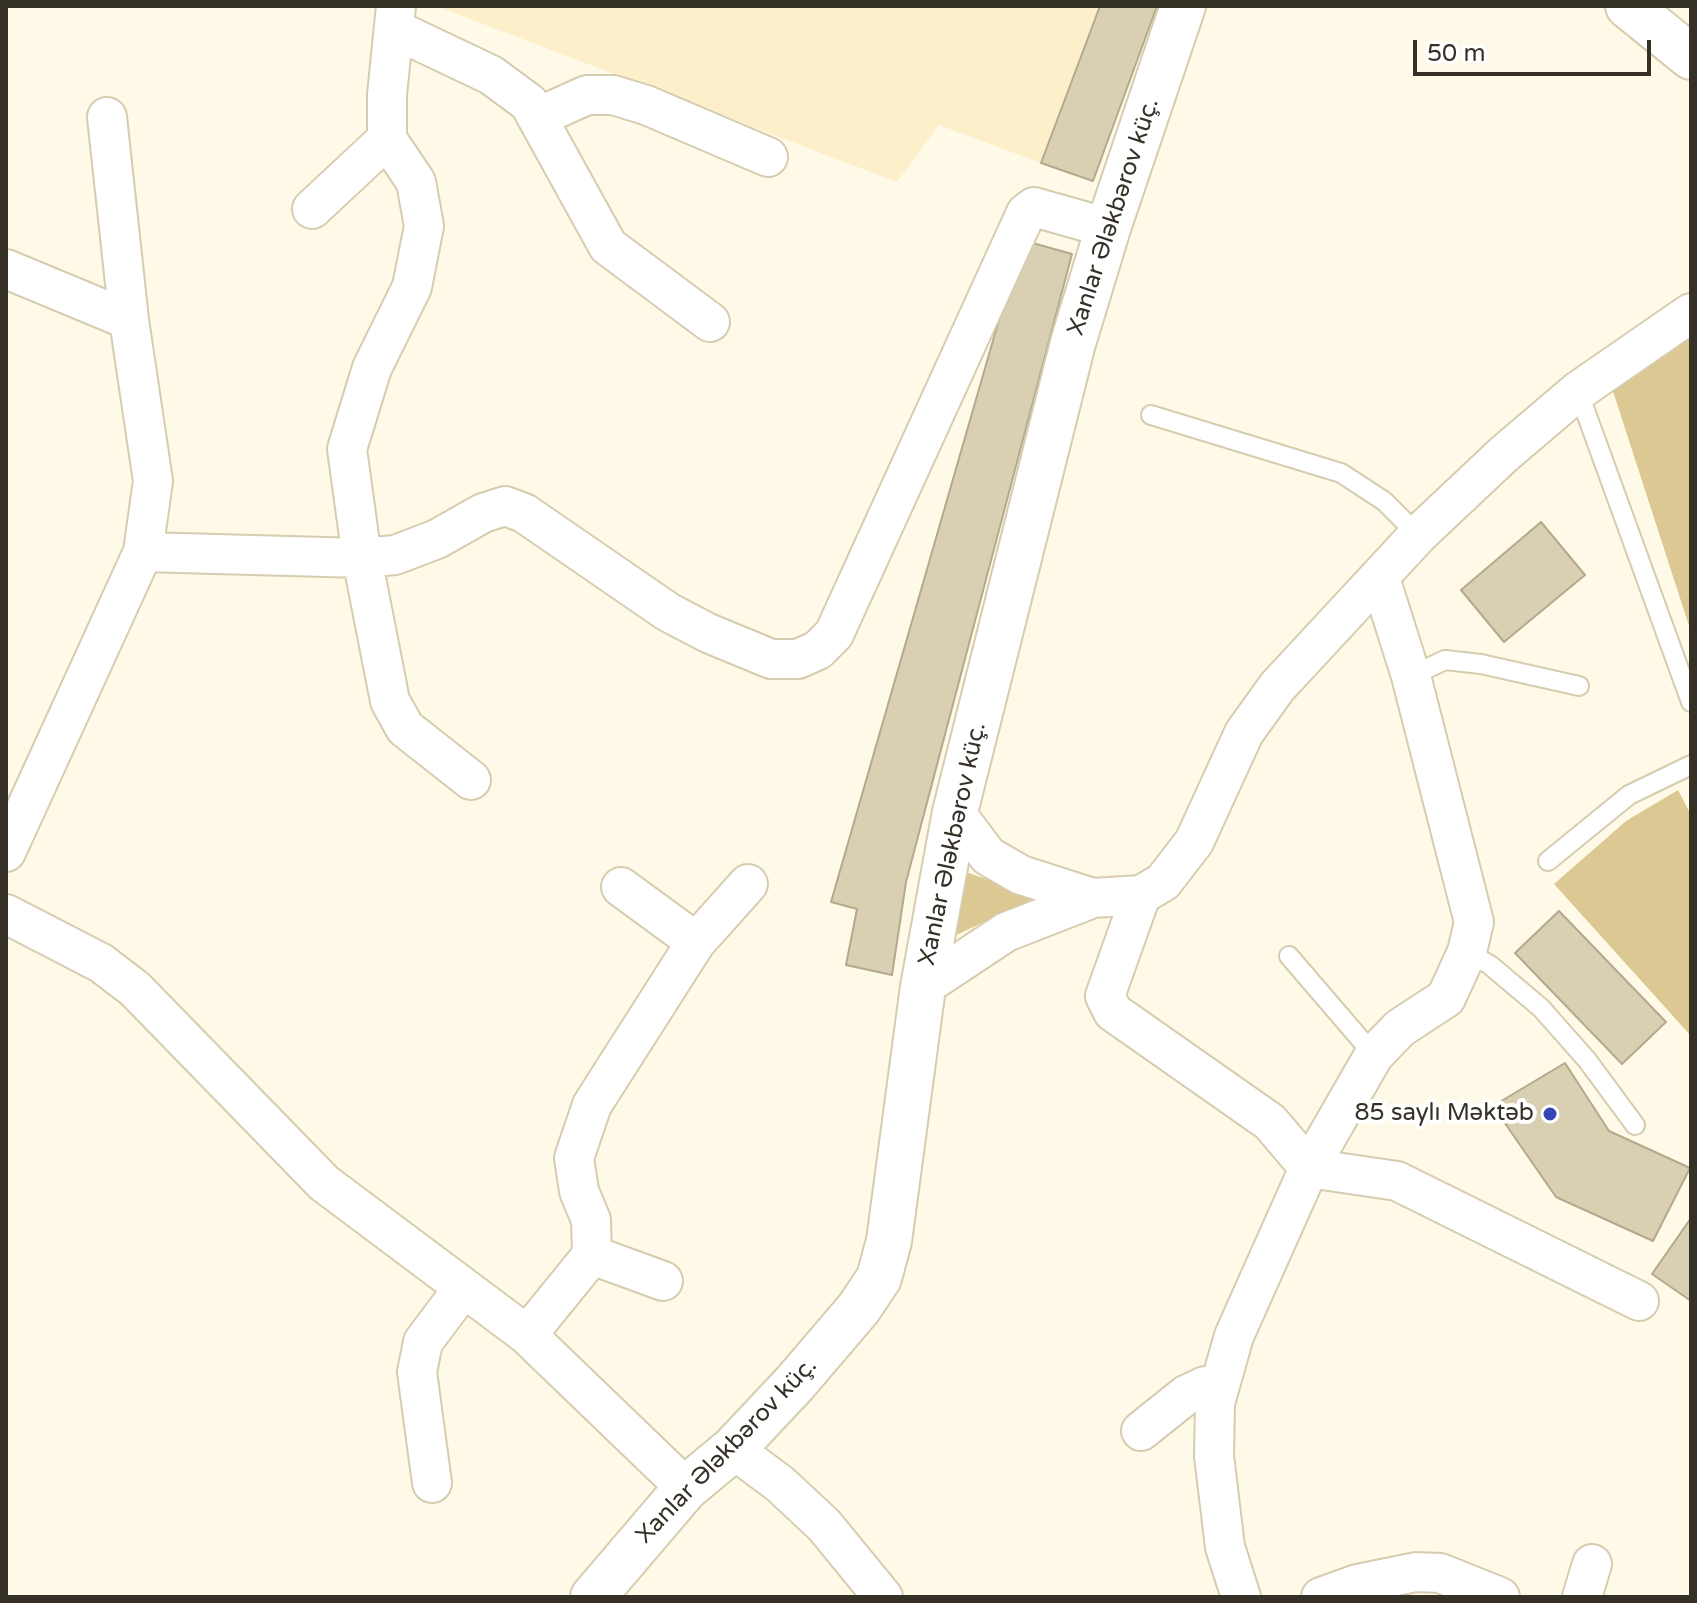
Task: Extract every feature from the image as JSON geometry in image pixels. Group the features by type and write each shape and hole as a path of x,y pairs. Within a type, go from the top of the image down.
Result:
{"street":[{"name":"Xanlar Ələkbərov küç.","path":"593,1597 686,1488 733,1449 859,1308 879,1278 889,1241 923,987 955,812 1073,343 1108,228 1183,6"},
{"path":"1628,6 1691,57"},
{"path":"471,780 405,728 390,701 362,558 347,449 372,368 412,287 424,226 416,182 387,139 387,95 395,18 491,75 529,103 608,246 710,322"},
{"path":"538,117 587,95 613,95 646,105 768,157"},
{"path":"6,852 143,552 153,481 129,320 107,117"},
{"path":"312,209 387,139"},
{"path":"143,552 362,558 395,555 437,539 483,513 505,506 524,513 668,612 708,633 771,659 798,659 818,650 834,634 1026,213 1034,207 1108,228"},
{"path":"6,269 129,320"},
{"path":"923,987 1006,932 1093,898 1141,895 1163,882 1194,842 1259,709 1418,535 1578,391 1691,313"},
{"path":"1241,1597 1225,1547 1214,1456 1215,1403 1234,1336 1309,1168 1374,1055 1400,1028 1446,998 1467,952 1474,922 1411,676 1380,578"},
{"path":"955,812 988,856 1021,875 1093,898"},
{"path":"527,1335 592,1255 591,1220 579,1191 574,1158 592,1105 696,942 748,884"},
{"path":"621,887 696,942"},
{"path":"1141,895 1105,996 1113,1012 1270,1122 1309,1168 1397,1181 1639,1301"},
{"path":"6,914 101,963 135,989 324,1183 462,1290 527,1335 686,1488"},
{"path":"592,1255 663,1281"},
{"path":"432,1483 417,1372 423,1342 462,1290"},
{"path":"1141,1431 1186,1395 1205,1386 1215,1403"},
{"path":"733,1449 780,1484 824,1525 883,1597"},
{"path":"1321,1597 1357,1584 1416,1572 1440,1573 1500,1597"}],"lane":[{"path":"1578,391 1691,702"},
{"path":"1151,415 1341,473 1384,501 1418,535"},
{"path":"1411,676 1445,660 1481,664 1579,686"},
{"path":"1548,861 1629,795 1691,765"},
{"path":"1467,952 1490,965 1541,1008 1587,1060 1635,1125"},
{"path":"1289,956 1374,1055"}],"shaded area":[{"path":"436,6 1100,6 1041,163 939,125 897,182"},
{"path":"1691,334 1691,632 1610,382"},
{"path":"1678,790 1691,815 1691,1036 1554,884 1626,821"},
{"path":"966,872 1037,897 952,937"}],"building":[{"path":"1100,6 1157,6 1093,181 1041,163"},
{"path":"1022,240 1072,254 906,882 892,975 846,965 857,909 831,902"},
{"path":"1541,522 1585,575 1504,642 1461,590"},
{"path":"1559,911 1666,1022 1622,1064 1515,953"},
{"path":"1565,1063 1609,1131 1690,1168 1653,1241 1556,1197 1493,1106"},
{"path":"1691,1218 1691,1301 1652,1274"}],"place":[{"name":"85 saylı Məktəb","path":"1550,1114"}]}
